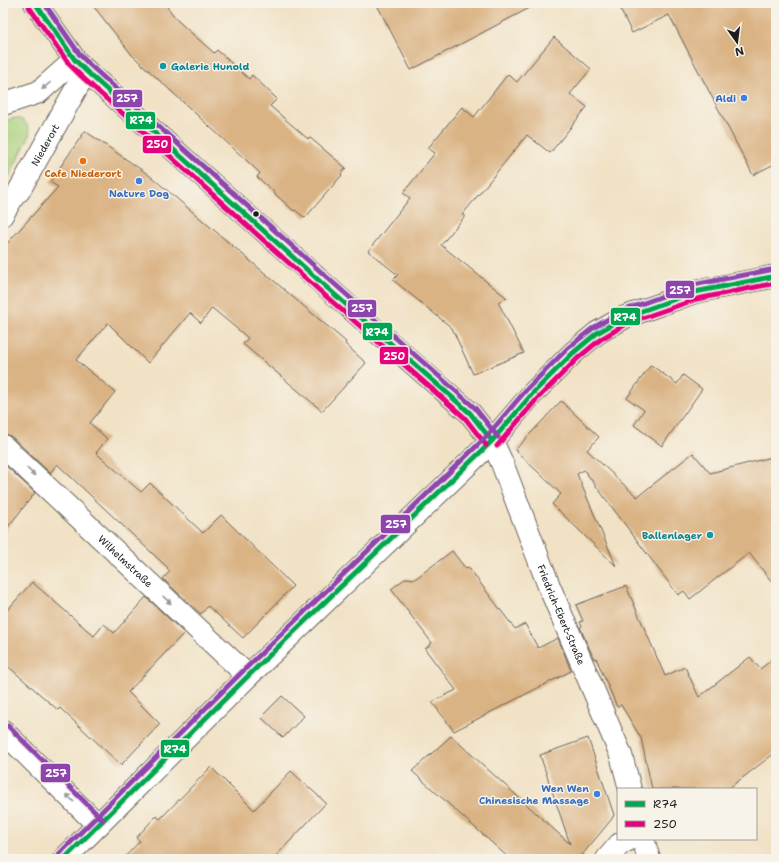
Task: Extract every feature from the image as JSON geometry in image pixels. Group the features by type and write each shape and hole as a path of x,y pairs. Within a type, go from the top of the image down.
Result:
{"street":[{"name":"Friedrich-Ebert-Straße","path":"35,3 81,66 311,273 470,412 492,441 502,463 549,586 621,755 630,788"},
{"path":"3,104 39,92 81,66"},
{"name":"Niederort","path":"3,217 19,191 81,66"},
{"path":"64,859 248,676 492,441 537,389 573,353 597,333 625,317 695,292 776,276"},
{"name":"Wilhelmstraße","path":"3,446 248,676"},
{"path":"3,730 98,825"},
{"path":"607,859 620,844 628,840"},
{"path":"643,840 649,859"}],"green space":[{"path":"14,118 21,119 25,122 30,132 28,139 3,188 3,121"}],"building":[{"path":"91,3 164,3 178,21 214,53 217,50 249,79 252,75 277,99 270,106 308,139 309,137 346,168 341,174 342,175 305,218 295,210 294,211 257,177 260,173 132,55"},
{"path":"376,3 539,3 411,70"},
{"name":"Aldi","path":"617,3 776,3 776,163 753,175 669,15 632,33"},
{"path":"554,37 591,69 570,94 587,107 550,153 527,135 462,215 465,216 441,245 507,298 498,302 524,353 473,374 452,328 393,280 398,275 368,251 410,198 403,193 435,153 428,148 462,107 474,117 508,74 517,82"},
{"path":"85,131 149,175 346,342 345,344 366,363 322,411 243,344 248,338 212,308 201,323 190,313 148,363 108,323 76,360 115,392 90,423 107,439 96,453 141,492 150,483 203,533 221,515 293,586 243,638 208,606 201,614 163,579 170,571 167,569 168,568 57,464 50,473 12,437 3,434 3,248 58,187 50,182"},
{"path":"651,365 677,384 683,375 702,389 662,446 634,425 644,410 627,398"},
{"path":"561,401 599,437 587,450 637,497 693,453 710,473 776,456 776,587 749,553 690,599 684,591 678,595 584,470 577,474 616,566 552,504 561,494 515,450"},
{"path":"3,463 35,493 3,533"},
{"path":"452,551 466,569 468,567 515,629 525,624 538,648 558,638 571,671 454,731 432,702 456,690 425,649 432,643 391,589 406,578 415,579"},
{"path":"32,582 94,636 104,624 114,633 146,597 184,633 128,692 160,724 121,765 60,708 58,710 3,662 3,615"},
{"path":"626,586 665,676 685,667 699,697 750,657 760,669 776,657 776,752 729,788 652,788 641,738 621,705 617,707 596,658 594,659 580,627 582,626 580,622 583,621 576,605"},
{"path":"282,696 304,716 283,738 261,717"},
{"path":"451,736 570,844 540,755 588,738 614,815 582,855 587,859 510,859 412,771"},
{"path":"211,767 254,810 291,771 326,803 273,859 123,859 140,841 136,838 156,816 160,819"}],"transit line":[{"name":"R74","path":"35,3 75,60 86,71 325,286 470,413 492,441"},
{"name":"257","path":"44,3 80,55 91,66 475,408 498,437"},
{"name":"250","path":"29,7 69,64 81,76 320,291 465,418 486,445"},
{"name":"257","path":"59,854 243,671 487,436 527,389 568,348 593,328 622,311 693,285 775,269"},
{"name":"R74","path":"64,859 248,676 492,441 532,394 573,353 597,333 625,317 695,292 776,276"},
{"name":"250","path":"497,446 537,399 578,358 601,339 628,323 697,299 776,283"},
{"name":"257","path":"8,726 103,820"}],"place":[{"name":"Galerie Hunold","path":"163,66"},
{"name":"Aldi","path":"744,98"},
{"name":"Cafe Niederort","path":"83,161"},
{"name":"Nature Dog","path":"139,181"},
{"name":"Ballenlager","path":"710,535"},
{"name":"Wen Wen Chinesische Massage","path":"597,794"}]}
